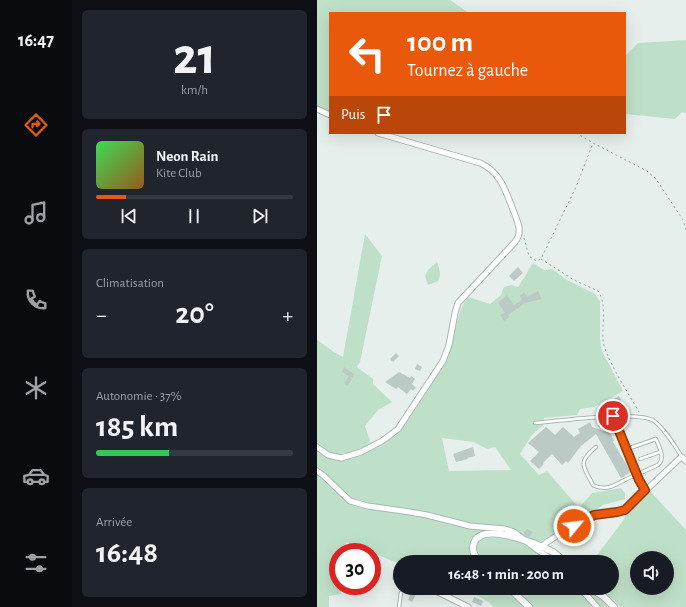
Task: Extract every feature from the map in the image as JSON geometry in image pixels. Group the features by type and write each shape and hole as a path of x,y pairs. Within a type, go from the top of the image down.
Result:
{"street":[{"path":"317,109 329,115"},
{"path":"317,448 328,455 341,458 361,452 382,441 398,429 443,361 449,345 458,303 515,242 519,232 518,223 505,188 490,167 382,134"},
{"path":"541,547 588,518 600,513 625,510 673,464 684,459"},
{"path":"317,471 350,501 368,506 427,515 471,526 505,529 514,532 546,555"},
{"path":"475,555 473,550 475,541 481,535 488,533 496,533 518,539 541,547 556,555"},
{"path":"444,595 468,607"},
{"path":"516,595 529,607"},
{"path":"586,595 597,607"},
{"path":"601,595 614,607"}],"lane":[{"path":"535,423 638,415 653,420 663,430 684,459"},
{"path":"613,416 645,490"},
{"path":"596,447 583,460 583,465 593,485 603,488 610,488 637,474 659,466 662,462 656,439 627,449"},
{"path":"640,459 660,452"},
{"path":"399,607 401,595"}],"path":[{"path":"578,134 647,171 656,179 675,205 683,220 686,230"},
{"path":"519,232 522,234 529,256 536,261 541,259 576,187 593,143"},
{"path":"541,259 574,280 597,291 600,294 603,303 603,342 609,358 641,416"}],"green space":[{"path":"317,0 450,0 468,12 329,12 329,112 317,106"},
{"path":"686,40 686,113 682,112 675,119 626,114 626,55 638,43"},
{"path":"365,234 382,256 360,362 357,367 373,379 373,384 392,402 378,410 365,426 371,444 350,453 343,453 343,458 374,449 386,442 404,426 446,361 461,309 468,297 490,304 501,295 504,287 511,285 518,287 533,263 544,270 552,269 567,280 595,294 600,302 600,340 602,351 623,391 594,407 580,409 577,415 544,418 543,425 532,435 520,454 539,475 547,471 579,508 592,493 621,488 625,493 625,499 603,505 540,542 536,551 544,555 393,555 393,561 381,556 381,543 329,543 329,595 335,595 329,596 329,607 317,607 317,340 343,357","holes":["442,438 474,442 487,449 495,447 511,470 449,471"]},
{"path":"437,262 440,276 438,281 428,285 425,276 428,270"},
{"path":"650,491 686,530 686,607 620,607 607,595 619,595 619,555 597,555 625,518 624,513 630,511"},
{"path":"477,595 595,595 609,607 493,607 490,603"}],"building":[{"path":"518,267 523,273 514,281 509,276"},
{"path":"538,291 542,299 525,303 508,315 509,317 504,321 500,315 505,313 498,303 507,295 514,305 522,300 520,296 524,292 527,297"},
{"path":"396,353 399,356 393,362 390,359"},
{"path":"417,364 422,367 420,371 415,369"},
{"path":"344,367 354,374 352,378 342,372"},
{"path":"399,372 415,379 412,384 416,388 413,391 411,389 407,394 398,387 396,389 385,382"},
{"path":"349,376 352,379 347,386 344,383"},
{"path":"619,396 621,400 599,412 597,409"},
{"path":"590,422 592,427 604,431 607,428 614,440 613,442 631,472 621,478 596,434 581,446 568,463 566,461 562,465 552,454 539,469 530,461 539,452 528,443 546,427 555,435 563,427 574,437 580,433 578,429"},
{"path":"473,447 475,456 456,462 453,454"},
{"path":"527,529 533,532 529,537 523,534"},
{"path":"565,540 572,541 571,545 564,543"},
{"path":"410,595 416,595 412,602 408,600"},
{"path":"474,597 483,601 481,606 472,602"}],"route":[{"path":"574,526 600,513 621,512 625,510 645,490 639,480 613,416"}]}
